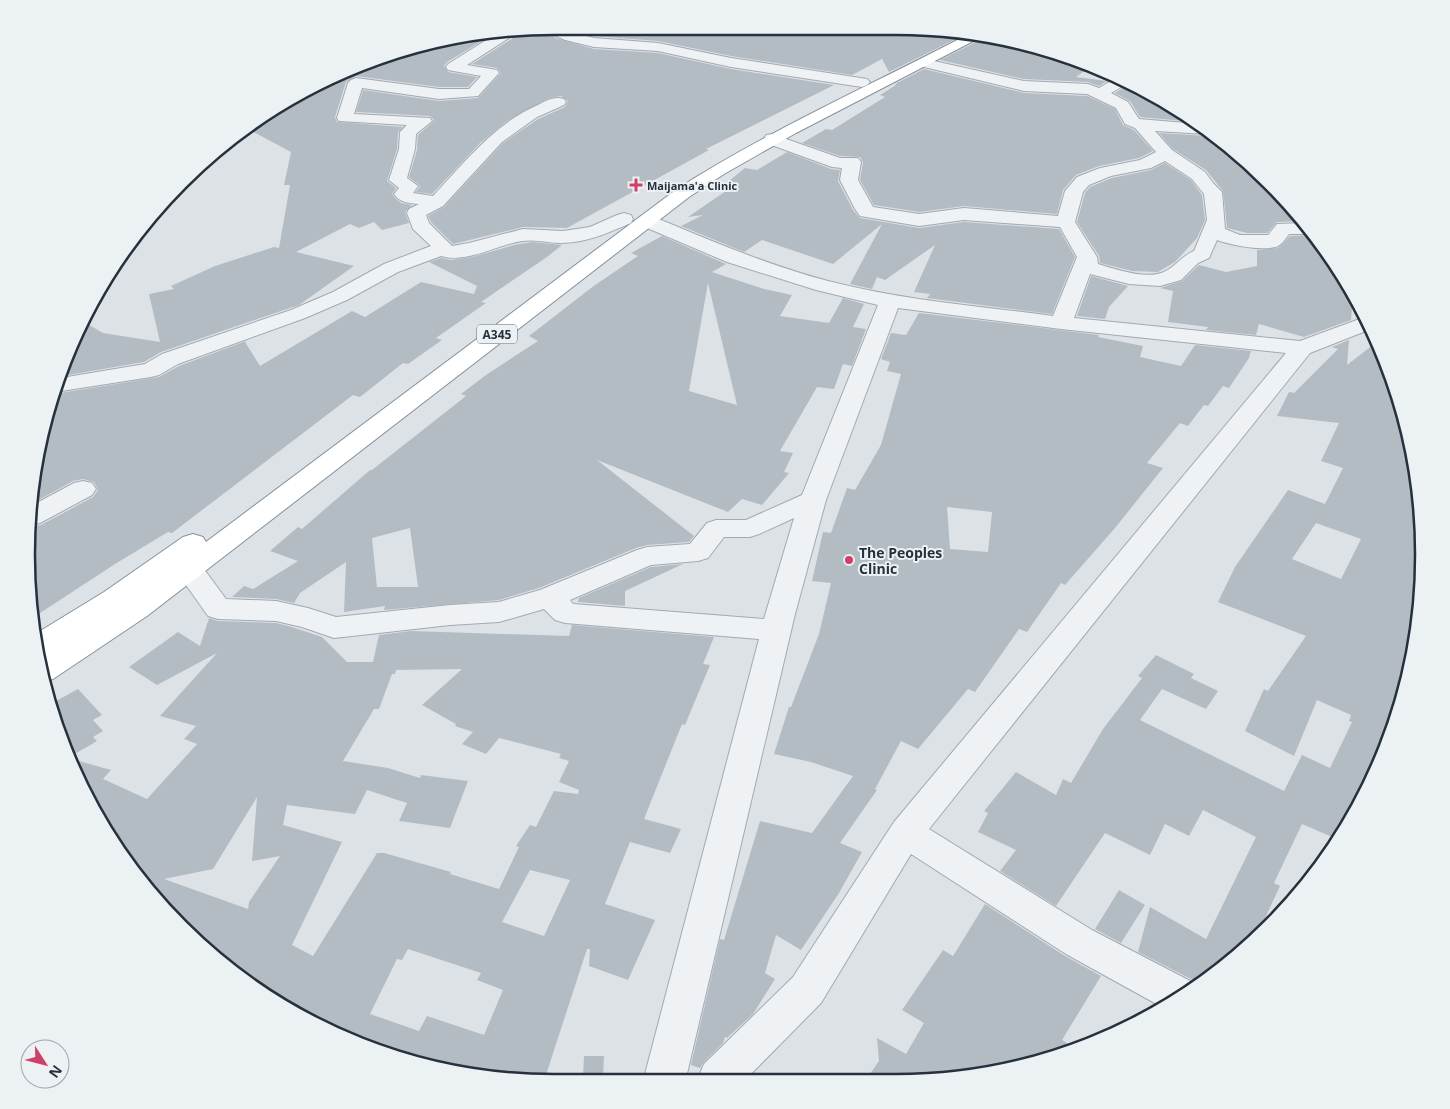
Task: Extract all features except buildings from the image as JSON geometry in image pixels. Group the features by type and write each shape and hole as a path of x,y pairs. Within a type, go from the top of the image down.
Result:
{"highway":[{"name":"A345","path":"43,643 114,598 188,547 660,191 698,166 786,119 949,38"},
{"name":"A345","path":"48,667 137,609 188,568 647,221 719,169 772,139 925,63 967,40"}],"street":[{"path":"567,35 586,42 636,45 684,51 739,64 840,77 862,82"},
{"path":"437,202 406,197 403,194 409,186 398,180 407,149 408,132 424,121 346,118 356,83 439,94 473,93 492,73 453,67 499,38"},
{"path":"925,63 1024,86 1088,89 1102,92 1106,97 1122,105 1128,119 1134,124 1191,128"},
{"path":"1102,92 1115,85"},
{"path":"558,102 531,114 496,138 437,202 416,213 420,225 448,252 470,249 524,235 562,237 595,232 624,219"},
{"path":"1140,125 1166,154 1194,172 1213,192 1216,232 1237,240 1273,242 1284,228 1300,229"},
{"path":"772,139 838,163 852,162 849,180 867,212 919,220 964,214 1066,222"},
{"path":"1166,154 1145,164 1106,172 1083,181 1074,190 1066,222 1087,257 1088,266 1106,273 1143,280 1169,277 1181,271 1191,259 1202,254 1216,220"},
{"path":"647,221 734,258 822,286 890,301 1061,323 1302,348 1361,326"},
{"path":"64,385 151,370 170,358 224,342 298,314 340,296 391,268 444,248"},
{"path":"1061,323 1087,257"},
{"path":"666,1074 776,630 813,500 890,301"},
{"path":"723,1074 807,990 906,832 1302,348"},
{"path":"37,514 83,489"},
{"path":"188,568 218,609 276,611 308,618 334,628 450,615 499,612 550,597 647,556 698,552 716,528 750,528 813,500"},
{"path":"550,597 565,613 776,630"},
{"path":"906,832 1079,942 1174,992"}],"place":[{"name":"Maijama'a Clinic","path":"636,185"},
{"name":"The Peoples Clinic","path":"849,560"}]}
